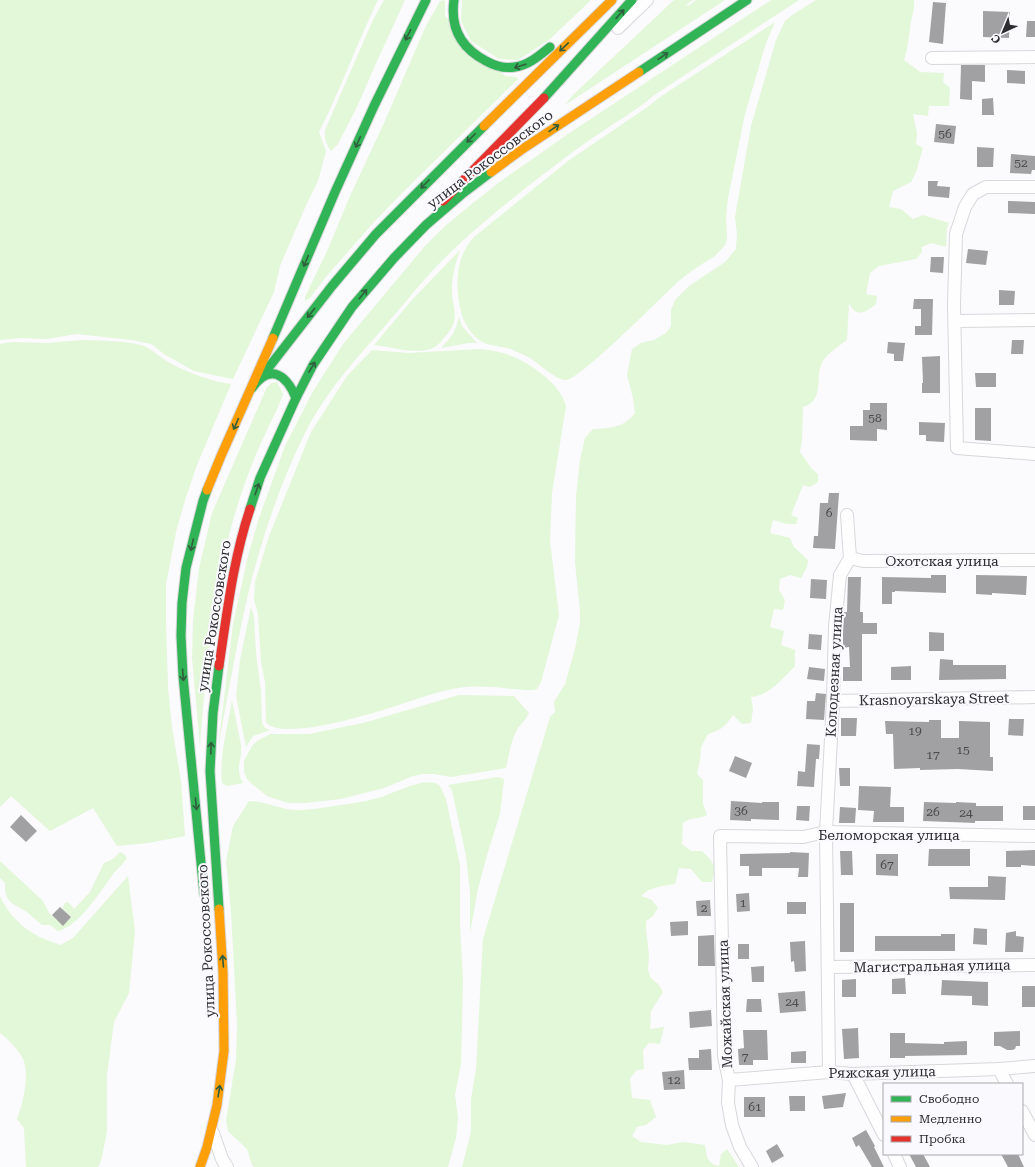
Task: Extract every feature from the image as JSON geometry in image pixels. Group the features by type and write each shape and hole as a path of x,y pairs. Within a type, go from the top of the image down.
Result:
{"main road":[{"name":"улица Рокоссовского","path":"205,903 183,676 181,636 182,604 186,568 203,501 221,456 252,388 367,121 426,0"},
{"path":"454,0 452,8 454,29 467,49 481,60 498,67 508,69 518,67 538,58 606,0"},
{"path":"252,388 332,286 376,234 458,151 612,0"},
{"path":"394,258 456,186 548,94 632,0"},
{"name":"улица Рокоссовского","path":"200,1167 212,1129 222,1078 224,1051 223,972 210,771 213,713 230,590 244,526 260,478 296,398 313,365 352,308 394,258 426,225 462,194 521,150 747,0"},
{"path":"262,376 268,374 280,376 292,387 296,398"}],"street":[{"path":"548,94 648,0"},
{"path":"932,58 1035,57"},
{"path":"1035,186 986,187 973,194 965,207 956,234 954,305 956,321 957,448 1035,454"},
{"path":"956,321 1035,320"},
{"path":"848,515 850,558"},
{"name":"Охотская улица","path":"850,558 863,561 1035,560"},
{"name":"Колодезная улица","path":"829,1072 826,832 833,701 835,628 840,575 850,558"},
{"name":"Krasnoyarskaya Street","path":"833,701 1035,697"},
{"name":"Беломорская улица","path":"720,836 803,837 826,832 1035,836"},
{"name":"Можайская улица","path":"720,836 724,1056 729,1080 728,1103 732,1125 740,1148 752,1167"},
{"name":"Магистральная улица","path":"828,967 1035,965"},
{"name":"Ряжская улица","path":"729,1080 829,1072 852,1074 999,1069 1035,1066"},
{"path":"999,1069 1006,1083"},
{"path":"852,1074 883,1133"},
{"path":"1023,1113 1035,1135"},
{"path":"212,1129 222,1159 227,1167"},
{"path":"894,1155 900,1167"}],"green space":[{"path":"0,0 378,0 319,132 326,151 318,181 280,266 274,292 233,379 194,371 164,354 151,344 131,340 77,334 47,339 20,338 0,340"},
{"path":"384,0 405,0 357,107 338,144 331,151 326,141 325,130 373,20"},
{"path":"444,0 445,16 505,76 516,77 518,79 374,222 325,278 310,298 305,301 305,297 328,249 425,28 440,1"},
{"path":"462,0 591,0 549,40 518,60 499,59 471,41 461,21"},
{"path":"674,0 693,0 686,5 688,6 696,0 725,0 565,105 573,95"},
{"path":"771,0 799,0 656,94 631,113 588,141 490,217 459,244 430,274 351,365 331,391 312,420 296,452 281,487 263,541 242,620 218,748 233,624 248,556 259,518 285,446 312,393 343,344 425,246 444,227 473,203 501,181 571,132"},
{"path":"816,0 914,0 904,60 920,72 944,73 943,82 950,88 949,106 929,106 928,116 913,114 917,133 916,144 923,148 916,172 911,182 893,191 889,207 901,209 913,219 923,215 949,223 947,228 946,247 931,243 922,247 922,252 916,259 879,266 870,273 866,294 877,296 876,304 861,313 854,310 849,303 847,340 831,352 823,361 819,371 818,388 815,399 803,407 800,452 812,469 818,474 818,482 810,487 803,485 791,515 798,518 796,524 787,524 773,520 770,533 790,538 794,547 808,560 807,567 801,578 790,575 780,579 779,590 785,600 783,610 774,609 770,627 784,631 781,645 795,650 795,666 770,690 758,696 751,697 753,709 751,723 742,724 733,715 722,728 708,734 701,747 697,774 703,780 703,804 707,815 683,823 682,844 691,851 702,851 710,859 715,867 712,882 702,882 691,869 679,868 675,884 652,889 641,896 652,900 658,908 652,917 646,921 649,955 648,970 651,978 659,985 663,992 651,1011 650,1029 664,1027 660,1044 649,1043 643,1050 644,1069 637,1070 630,1078 632,1098 650,1100 656,1117 646,1125 637,1127 632,1136 641,1142 667,1145 683,1142 705,1145 709,1161 719,1166 721,1154 727,1149 739,1167 462,1167 471,1132 471,1099 476,1069 483,939 550,717 555,712 554,702 565,684 575,649 580,623 575,562 576,496 580,460 585,438 593,429 616,426 626,422 635,413 627,375 632,349 641,343 654,340 666,333 671,326 671,310 675,300 689,286 725,262 736,249 737,234 735,217 751,126 776,40 785,21"},
{"path":"775,22 766,43 745,114 728,198 726,217 727,239 725,245 715,256 680,280 604,352 574,376 566,380 552,375 528,357 511,349 487,344 478,339 464,322 459,302 457,282 463,254 474,237 568,161 660,97"},
{"path":"460,250 454,269 452,284 452,297 455,315 453,325 450,331 437,346 421,351 374,345 412,300"},
{"path":"459,317 462,326 477,343 441,348 453,334"},
{"path":"82,340 121,342 144,346 170,363 184,370 208,379 231,384 197,465 185,500 176,532 166,584 168,688 172,727 181,781 185,836 148,843 117,846 93,808 50,831 11,796 0,807 0,344 12,342 47,343"},
{"path":"479,349 505,354 526,363 543,375 558,389 566,406 552,493 550,541 559,615 541,682 537,689 531,690 495,687 465,687 434,693 383,710 322,725 287,729 274,727 266,722 265,682 261,662 258,614 254,600 255,582 269,536 311,432 347,376 372,350 408,353"},
{"path":"277,382 283,394 250,468 237,507 222,566 216,596 208,656 200,747 192,658 193,621 199,568 212,513 267,387 272,383"},
{"path":"251,607 254,616 256,653 261,691 262,723 265,728 270,730 253,736 246,747 236,696 240,660"},
{"path":"459,695 514,696 529,713 518,728 514,737 506,768 451,777 423,774 413,776 384,788 341,799 305,803 288,803 267,796 247,779 244,772 244,761 252,746 257,741 270,734 309,734 363,723"},
{"path":"232,700 241,745 239,772 243,783 227,786 222,783 221,773 224,741"},
{"path":"498,777 504,779 500,814 478,889 470,933 470,892 466,856 452,790 448,785"},
{"path":"426,782 436,783 440,786 446,799 460,865 460,925 463,981 461,1064 455,1095 458,1118 456,1138 448,1167 254,1167 247,1149 228,1131 226,1121 236,1059 237,1024 231,912 226,861 233,826 249,801 261,802 291,810 310,809 374,799 409,786"},
{"path":"120,852 127,858 113,874 96,898 73,923 58,931 50,925 42,925 27,912 10,902 6,895 5,883 0,878 0,861 43,901 49,913 63,925 71,917 63,909 64,904 68,902 74,909 90,892 104,863 113,859"},
{"path":"128,876 135,931 129,993 114,1022 107,1075 107,1132 101,1161 98,1167 26,1167 24,1128 17,1119 25,1089 25,1066 19,1052 10,1041 0,1033 0,896 9,911 26,929 38,936 60,945 73,938"}],"building":[{"path":"933,2 946,3 943,44 929,42"},
{"path":"983,11 1010,12 1009,38 983,37"},
{"path":"1027,21 1035,21 1035,37 1026,37"},
{"path":"961,65 985,65 985,82 972,81 972,100 960,99"},
{"path":"1007,70 1025,71 1025,84 1007,83"},
{"path":"993,98 994,115 982,115 982,99"},
{"path":"936,124 956,126 954,144 934,142"},
{"path":"977,147 994,148 993,167 977,167"},
{"path":"1011,154 1035,156 1035,170 1032,170 1031,174 1010,173"},
{"path":"928,181 938,181 937,186 950,187 949,198 928,196"},
{"path":"1008,201 1035,202 1035,214 1008,213"},
{"path":"968,249 988,251 986,265 966,263"},
{"path":"931,257 944,257 943,273 930,272"},
{"path":"999,290 1015,291 1014,305 999,305"},
{"path":"914,299 933,299 932,335 915,335 915,326 921,326 921,309 913,309"},
{"path":"1012,340 1024,340 1023,354 1011,354"},
{"path":"888,342 905,343 903,361 894,361 894,354 887,353"},
{"path":"940,356 940,393 922,393 922,357"},
{"path":"975,373 996,373 996,387 976,387"},
{"path":"870,403 887,403 887,430 877,429 877,441 850,440 850,426 863,426 863,410 870,410"},
{"path":"975,408 991,408 991,441 975,440"},
{"path":"919,422 945,423 944,442 926,441 926,435 919,435"},
{"path":"829,493 839,493 835,549 813,548 814,536 818,536 820,503 828,503"},
{"path":"931,575 946,575 946,593 895,591 892,592 892,604 882,604 882,577 931,578"},
{"path":"976,575 1027,576 1026,595 992,593 992,595 976,594"},
{"path":"848,577 861,577 860,612 863,612 863,623 877,623 877,634 862,634 862,681 843,681 843,667 850,667 849,647 843,648 843,625 844,612 847,612"},
{"path":"811,579 827,580 826,599 810,598"},
{"path":"929,632 944,633 944,651 929,651"},
{"path":"809,634 822,635 821,650 808,649"},
{"path":"940,659 953,660 953,665 1006,665 1006,679 939,680"},
{"path":"911,666 911,680 891,680 891,667"},
{"path":"809,667 825,669 824,681 807,679"},
{"path":"816,693 826,694 824,720 806,719 807,701 815,701"},
{"path":"841,718 857,718 856,736 841,736"},
{"path":"1009,719 1024,719 1023,736 1008,735"},
{"path":"929,720 941,720 941,738 959,738 959,721 990,722 990,757 993,757 993,771 958,769 920,770 920,768 894,769 893,734 886,734 885,721 929,722"},
{"path":"807,744 820,745 819,759 816,759 814,787 797,786 798,771 805,772"},
{"path":"735,756 752,763 746,778 729,771"},
{"path":"839,768 850,768 850,786 840,786"},
{"path":"859,786 891,787 890,807 904,807 904,822 873,822 874,811 858,810"},
{"path":"731,801 762,803 779,802 779,820 730,820"},
{"path":"924,802 976,803 976,806 1003,806 1003,821 975,821 975,823 923,821"},
{"path":"797,806 810,806 809,821 796,820"},
{"path":"1023,806 1035,806 1035,820 1023,820"},
{"path":"840,807 856,808 855,823 839,823"},
{"path":"21,815 37,831 26,842 10,827"},
{"path":"929,849 970,849 970,866 928,866"},
{"path":"1035,850 1035,866 1021,865 1021,867 1006,867 1006,851"},
{"path":"840,851 852,851 853,875 841,875"},
{"path":"790,852 809,853 808,877 798,877 799,868 762,868 762,876 749,876 749,866 740,866 740,854"},
{"path":"876,854 898,854 898,876 876,875"},
{"path":"988,876 1006,877 1005,900 950,899 949,887 988,887"},
{"path":"749,893 750,911 737,912 736,894"},
{"path":"710,900 711,916 697,916 696,901"},
{"path":"787,902 806,902 806,914 787,914"},
{"path":"840,903 854,903 854,952 840,952"},
{"path":"60,907 71,917 63,926 52,915"},
{"path":"688,921 688,935 671,936 670,922"},
{"path":"974,928 987,929 987,945 973,944"},
{"path":"1016,931 1016,936 1024,937 1023,952 1005,952 1006,933"},
{"path":"941,934 955,934 955,951 875,951 875,936 941,936"},
{"path":"714,935 715,966 698,966 698,936"},
{"path":"805,941 806,971 795,972 794,961 791,962 790,942"},
{"path":"738,944 749,944 749,959 738,959"},
{"path":"764,966 764,982 752,982 751,967"},
{"path":"905,978 906,994 892,994 892,979"},
{"path":"856,979 856,997 842,997 842,980"},
{"path":"942,980 988,982 988,1006 972,1005 972,996 941,995"},
{"path":"1022,986 1035,986 1035,1007 1022,1007"},
{"path":"805,991 806,1011 780,1013 778,993"},
{"path":"747,999 761,999 762,1012 746,1012"},
{"path":"711,1010 712,1026 690,1028 689,1012"},
{"path":"858,1028 859,1058 844,1059 842,1029"},
{"path":"743,1030 767,1030 768,1060 753,1060 753,1065 739,1065 738,1049 744,1048"},
{"path":"1020,1031 1020,1046 1016,1046 1015,1049 1007,1050 1000,1046 994,1046 994,1032"},
{"path":"890,1033 905,1033 905,1043 944,1044 944,1042 967,1041 967,1055 905,1056 905,1058 890,1058"},
{"path":"711,1049 712,1070 689,1070 688,1058 699,1058 699,1050"},
{"path":"806,1051 806,1063 791,1063 791,1052"},
{"path":"684,1070 685,1089 664,1090 662,1072"},
{"path":"846,1093 843,1107 824,1109 822,1096"},
{"path":"789,1096 805,1096 805,1111 790,1111"},
{"path":"744,1097 765,1097 765,1117 744,1117"},
{"path":"866,1130 884,1167 872,1167 859,1145 856,1147 852,1138"},
{"path":"777,1144 784,1156 772,1163 766,1151"},
{"path":"910,1155 924,1155 930,1167 916,1167"},
{"path":"1002,1155 1018,1155 1024,1167 1008,1167"}],"traffic: fast":[{"path":"273,338 335,192 374,106 426,0"},
{"path":"454,0 454,20 459,36 470,50 489,63 496,66 511,68 520,66 534,59 550,47"},
{"path":"544,98 632,0"},
{"path":"639,72 747,0"},
{"path":"262,376 332,286 376,234 484,126"},
{"path":"250,509 260,478 296,398 313,365 352,307 394,258 426,225 462,194 491,172"},
{"path":"252,388 265,376 271,374 277,375 287,383 296,398"},
{"path":"204,894 183,676 181,636 182,603 186,568 207,490"},
{"path":"219,666 213,713 210,771 219,909"}],"traffic: slow":[{"path":"484,126 612,0"},
{"path":"491,172 521,150 639,72"},
{"path":"207,490 273,338"},
{"path":"200,1167 207,1147 217,1105 224,1051 223,972 219,909"}],"traffic: jam":[{"path":"443,201 544,98"},
{"path":"219,666 235,567 250,509"}]}
